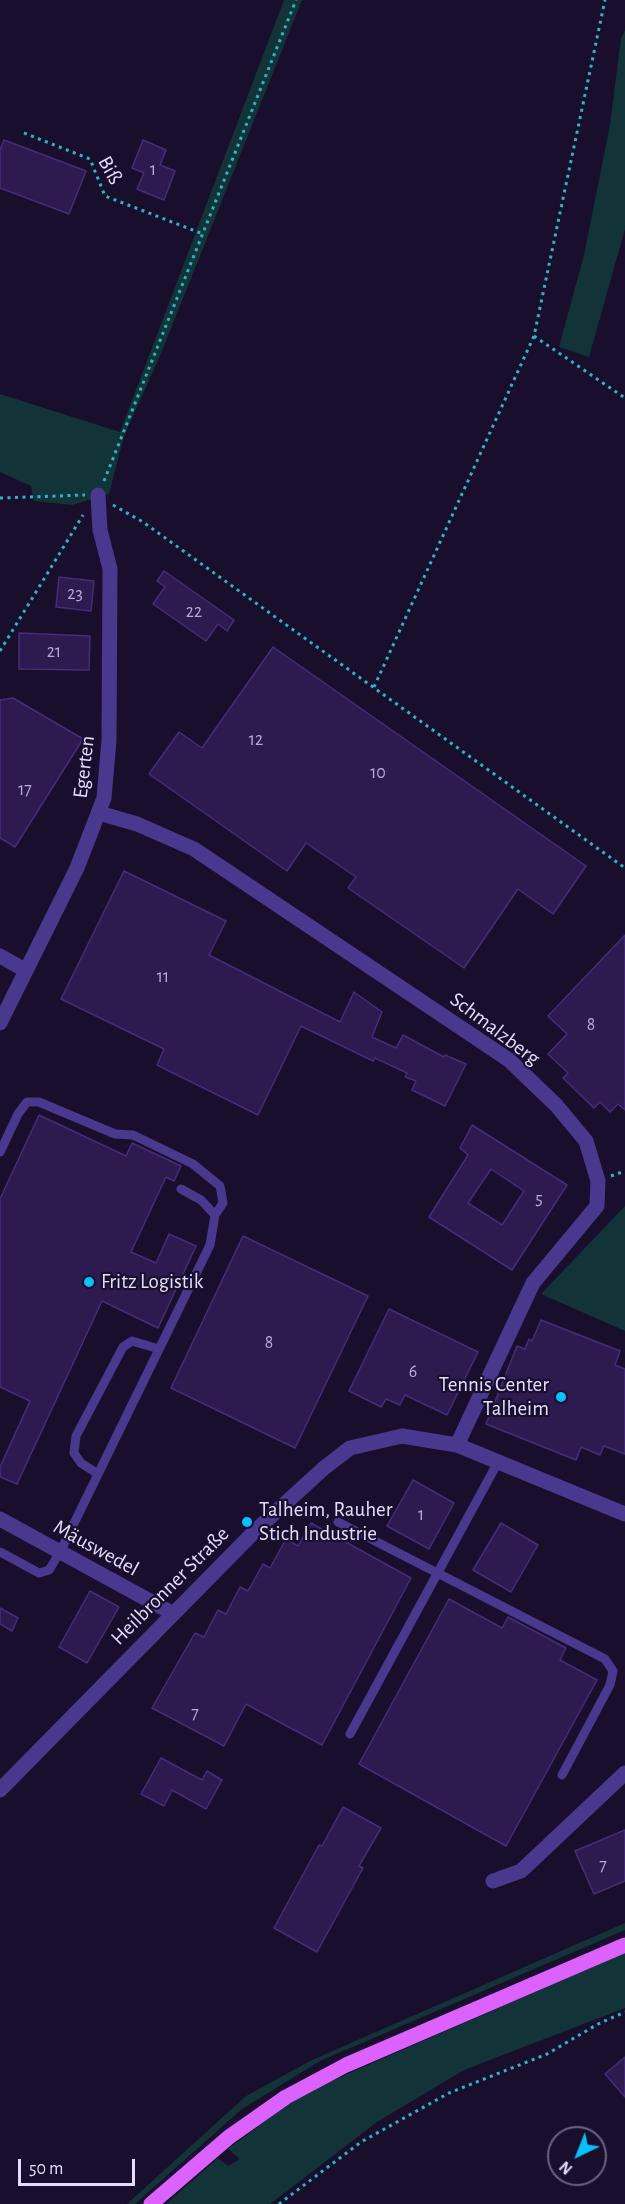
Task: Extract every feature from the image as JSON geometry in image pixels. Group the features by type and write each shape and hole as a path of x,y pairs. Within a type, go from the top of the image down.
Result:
{"main road":[{"path":"151,2204 229,2137 286,2097 346,2065 625,1945"}],"street":[{"name":"Egerten","path":"0,1023 77,868 104,798 109,740 110,569 100,530 99,496"},
{"name":"Schmalzberg","path":"99,813 137,824 194,849 499,1053 556,1105 586,1141 598,1181 597,1206 533,1283 457,1445"},
{"path":"0,956 26,970"},
{"name":"Heilbronner Straße","path":"0,1790 172,1613 277,1510 351,1448 402,1436 457,1445 625,1514"},
{"name":"Mäuswedel","path":"0,1520 172,1613"},
{"path":"493,1881 521,1871 625,1773"}],"lane":[{"path":"0,1152 18,1114 27,1102 39,1102 115,1134 133,1136 193,1164 220,1186 223,1203 215,1215 210,1245 60,1552 49,1570 39,1573 0,1551"},
{"path":"181,1189 201,1200 215,1215"},
{"path":"98,1474 81,1463 74,1453 76,1436 123,1347 132,1341 159,1349"},
{"path":"350,1734 498,1462"},
{"path":"338,1522 605,1659 614,1671 610,1685 562,1775"}],"path":[{"path":"0,651 83,514 99,496 296,0"},
{"path":"374,687 534,336 605,0"},
{"name":"Biß","path":"24,133 90,159 105,196 203,234"},
{"path":"534,336 625,398"},
{"path":"0,498 99,496 143,522 625,868"},
{"path":"279,2204 361,2142 449,2093 547,2054 598,2024 625,2012"}],"green space":[{"path":"284,0 302,0 160,356 124,436 109,494 72,505 34,501 31,486 0,472 0,394 120,432"},
{"path":"625,30 625,229 589,357 559,347 584,255 610,125 621,38"},
{"path":"625,1206 625,1331 541,1294"},
{"path":"625,1923 625,1930 320,2061 242,2109 135,2204 127,2204 246,2096 312,2060"},
{"path":"625,1953 625,2008 464,2070 377,2122 270,2204 166,2204 218,2158 228,2166 240,2159 228,2149 289,2103 329,2082"}],"building":[{"path":"4,140 86,171 69,214 0,188 0,150"},
{"path":"143,140 166,150 160,165 175,171 164,200 137,189 144,173 132,168"},
{"path":"164,571 234,620 227,631 218,624 206,641 153,604 165,587 157,581"},
{"path":"59,577 94,581 91,611 56,607"},
{"path":"19,633 90,636 89,670 19,669"},
{"path":"273,647 586,866 553,914 518,889 464,968 348,888 356,877 306,843 287,871 149,774 179,732 202,748"},
{"path":"13,698 83,739 15,847 0,838 0,700"},
{"path":"124,871 226,921 209,955 340,1022 354,992 382,1012 372,1037 396,1048 403,1035 444,1057 445,1055 466,1064 445,1106 412,1090 416,1081 405,1077 407,1073 375,1058 373,1061 301,1026 258,1115 157,1065 164,1049 61,999"},
{"path":"625,935 625,1110 618,1104 610,1112 600,1102 594,1108 563,1078 568,1073 548,1054 567,1034 548,1016"},
{"name":"Fritz Logistik","path":"39,1115 126,1156 132,1143 181,1166 174,1181 166,1177 131,1252 156,1263 169,1234 196,1246 158,1328 102,1301 17,1484 0,1477 0,1467 30,1401 0,1387 0,1199"},
{"path":"472,1125 567,1185 512,1270 429,1217 468,1155 460,1148","holes":["491,1169 524,1191 502,1225 468,1203"]},
{"path":"243,1236 368,1296 295,1448 171,1388"},
{"path":"389,1309 478,1352 447,1415 405,1395 400,1405 386,1399 381,1407 349,1391"},
{"name":"Tennis Center Talheim","path":"541,1320 620,1351 615,1365 625,1369 625,1454 604,1446 600,1455 581,1447 576,1460 486,1424 517,1346 525,1349 529,1339 532,1341"},
{"path":"413,1480 454,1503 429,1549 387,1526"},
{"path":"311,1523 411,1578 322,1745 246,1704 224,1746 152,1708 195,1633 204,1637 218,1610 226,1614 240,1587 248,1591 263,1564 270,1568 286,1539 298,1546"},
{"path":"501,1523 538,1545 511,1592 473,1570"},
{"path":"90,1591 119,1607 87,1663 59,1647"},
{"path":"449,1599 502,1628 508,1617 566,1648 560,1660 597,1680 506,1846 359,1764"},
{"path":"0,1608 18,1618 12,1631 0,1624"},
{"path":"161,1758 202,1780 207,1771 222,1780 206,1809 172,1790 164,1806 141,1794"},
{"path":"343,1807 381,1828 359,1866 363,1868 317,1952 274,1928 319,1845 322,1846"},
{"path":"625,1830 625,1881 594,1894 575,1851"},
{"path":"625,2057 625,2097 605,2074"}],"place":[{"name":"Fritz Logistik","path":"89,1282"},
{"name":"Tennis Center Talheim","path":"561,1397"},
{"name":"Talheim, Rauher Stich Industrie","path":"247,1522"}]}
